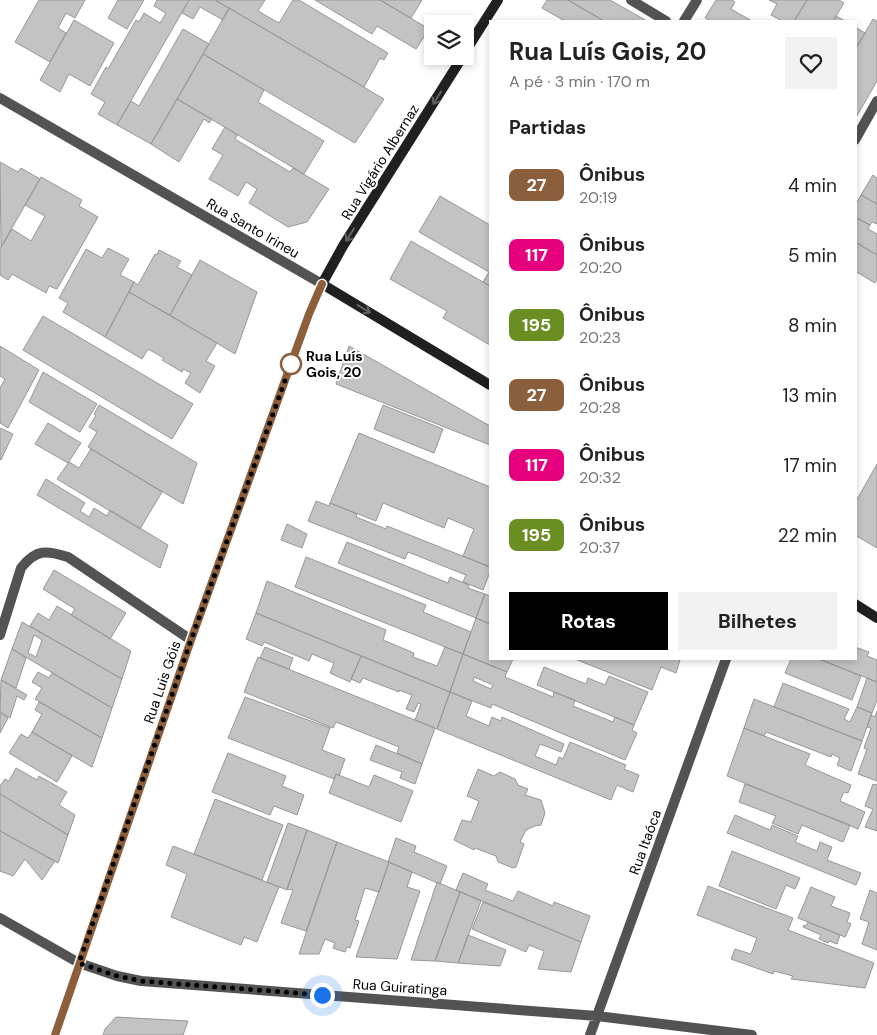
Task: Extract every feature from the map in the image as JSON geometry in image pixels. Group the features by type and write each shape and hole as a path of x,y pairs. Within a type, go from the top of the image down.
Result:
{"street":[{"path":"474,38 498,0"},
{"path":"631,0 664,20"},
{"path":"685,20 697,0"},
{"name":"Rua Vigário Albernaz","path":"322,284 343,246 456,65"},
{"name":"Rua Santo Irineu","path":"0,98 322,284 489,384"},
{"path":"857,136 877,101"},
{"name":"Rua Luis Góis","path":"55,1035 191,640 309,314 322,284"},
{"path":"0,635 21,568 27,561 42,552 68,557 191,640"},
{"path":"857,605 877,618"},
{"name":"Rua Itaóca","path":"590,1035 726,660"},
{"name":"Rua Guiratinga","path":"0,918 79,963 117,976 164,983 597,1016 752,1035"}],"building":[{"path":"39,0 85,0 75,18 66,13 58,28 66,33 50,62 15,42"},
{"path":"118,0 144,0 127,29 108,18"},
{"path":"157,0 189,0 117,125 98,114 105,102 91,94 106,67 108,69 136,20 139,22 144,13 160,23 166,13 154,6"},
{"path":"189,0 215,0 229,8 223,20 200,7 193,19 182,13"},
{"path":"215,0 265,0 258,11 279,23 293,0 299,0 388,53 384,60 380,58 364,87"},
{"path":"315,0 380,0 424,26 424,37 416,49 377,26 372,34"},
{"path":"380,0 422,0 411,18"},
{"path":"547,0 568,0 602,20 563,20 542,8"},
{"path":"568,0 610,0 645,20 602,20"},
{"path":"716,0 732,0 735,2 731,9 750,20 709,20 705,18"},
{"path":"769,0 807,0 795,20 780,20 771,15 777,4"},
{"path":"807,0 839,0 844,3 834,20 795,20"},
{"path":"229,8 384,99 355,143 203,54"},
{"path":"836,16 843,20 834,20"},
{"path":"873,19 877,21 877,81 857,116 857,47"},
{"path":"74,20 114,43 90,86 69,74 60,92 40,80"},
{"path":"857,28 865,33 857,47"},
{"path":"183,29 209,44 151,144 117,125 131,101 139,106"},
{"path":"203,54 264,90 258,102 324,141 304,174 177,99"},
{"path":"177,99 212,119 209,123 204,119 179,162 151,144"},
{"path":"225,127 237,135 235,139 290,172 293,168 329,189 307,222 288,227 249,203 257,189 246,182 238,196 209,179 223,155 212,149"},
{"path":"0,162 18,172 21,168 40,179 1,247"},
{"path":"873,175 877,178 877,204 861,195"},
{"path":"41,177 82,200 79,206 98,217 57,289 49,286 46,293 12,274 8,280 0,275 0,249 12,229 31,241 45,216 25,205"},
{"path":"861,195 877,204 877,224 872,222 870,225 857,218 857,202"},
{"path":"440,196 489,224 489,272 419,232"},
{"path":"857,218 870,225 868,229 877,234 877,255 857,243"},
{"path":"411,241 489,285 489,344 443,318 447,311 390,279"},
{"path":"857,243 877,255 877,279 875,283 857,272"},
{"path":"108,248 129,259 120,275 134,282 105,337 63,312 68,303 59,298 86,249 102,258"},
{"path":"159,250 181,261 177,267 192,275 170,315 129,292 134,282 138,285"},
{"path":"200,260 257,292 235,354 170,315"},
{"path":"489,272 489,285 483,282"},
{"path":"129,292 217,343 206,361 215,366 200,393 185,383 191,373 183,369 182,372 162,360 164,358 148,349 142,359 105,337"},
{"path":"43,316 193,404 172,439 23,350"},
{"path":"0,346 39,370 8,428 0,423 0,388 5,379 0,376"},
{"path":"349,346 489,425 489,445 336,384"},
{"path":"43,372 97,404 80,432 29,402"},
{"path":"99,405 197,463 183,504 88,447 97,432 89,427"},
{"path":"383,405 443,429 434,453 374,429"},
{"path":"48,423 81,443 68,463 35,444"},
{"path":"0,428 13,434 1,460 0,459"},
{"path":"359,433 489,487 489,567 463,556 474,529 448,518 444,528 383,503 376,521 330,503"},
{"path":"91,449 162,492 140,529 57,479 69,462 79,468"},
{"path":"877,464 877,548 857,536 857,499"},
{"path":"46,479 85,503 80,511 89,517 94,508 107,516 110,510 168,545 160,568 37,495"},
{"path":"316,501 329,506 330,503 357,514 356,517 386,529 387,526 489,567 489,575 483,590 463,582 466,575 408,552 405,559 308,521"},
{"path":"287,524 307,534 302,548 281,540"},
{"path":"347,542 448,583 450,577 469,585 468,588 485,594 476,618 338,563"},
{"path":"306,557 426,605 423,612 471,632 463,654 295,587"},
{"path":"54,570 126,613 110,639 71,615 75,609 43,589"},
{"path":"267,581 386,630 383,640 414,653 413,657 437,666 445,647 463,654 450,692 256,613"},
{"path":"485,594 489,596 489,624 476,618"},
{"path":"57,606 131,651 122,679 30,626 38,613 49,620"},
{"path":"256,613 361,656 350,682 330,673 334,663 312,654 309,661 264,642 262,646 246,639"},
{"path":"476,618 489,624 489,660 513,660 507,672 463,654"},
{"path":"22,622 122,679 112,708 12,649","holes":["34,635 42,640 36,657 28,653"]},
{"path":"265,647 293,658 289,669 260,658"},
{"path":"857,648 869,652 867,656 877,660 877,682 822,660 857,660"},
{"path":"12,649 26,658 16,688 1,680"},
{"path":"463,654 507,672 505,677 553,697 554,692 575,700 573,706 613,722 615,717 634,725 632,730 637,733 625,760 492,704 491,708 450,692","holes":["474,677 493,685 491,689 473,681"]},
{"path":"361,656 450,692 437,729 415,720 421,704 418,703 414,712 406,709 412,695 363,678 360,683 351,679"},
{"path":"258,657 435,728 422,764 397,753 399,747 336,722 333,728 244,692"},
{"path":"577,660 680,660 676,673 661,667 652,690"},
{"path":"791,660 821,660 861,676 852,700 785,673"},
{"path":"544,667 586,684 588,678 605,685 609,676 648,692 634,725 537,685"},
{"path":"38,672 49,678 52,673 112,708 102,738 35,699 42,688 32,682"},
{"path":"867,678 877,682 877,700 872,713 857,707"},
{"path":"1,680 27,695 24,700 17,696 10,718 0,712"},
{"path":"783,683 849,709 844,719 850,722 857,707 872,713 862,741 774,707"},
{"path":"450,692 472,701 466,716 489,726 492,717 501,721 502,717 564,744 561,752 540,744 535,756 556,765 559,757 563,759 570,742 626,765 624,769 639,775 633,792 617,785 611,800 437,729"},
{"path":"245,697 330,728 322,750 345,759 339,776 336,774 334,779 228,738"},
{"path":"754,699 862,741 851,771 837,765 840,758 832,754 831,757 766,732 764,736 744,728"},
{"path":"39,702 102,738 92,767 32,732 42,714 35,710"},
{"path":"877,711 877,781 858,774 867,749 864,748 871,728 867,727 871,715 875,717"},
{"path":"0,713 8,718 0,733"},
{"path":"744,728 810,754 805,765 851,785 848,793 844,792 840,801 865,812 858,829 727,776"},
{"path":"32,732 72,756 57,782 9,753 21,734 28,738"},
{"path":"376,745 422,764 415,784 400,778 402,772 370,760"},
{"path":"228,753 286,776 282,786 304,795 297,815 274,806 270,815 212,792"},
{"path":"16,768 37,780 39,776 67,792 59,805 75,815 68,835 0,794 0,786 5,779 9,781"},
{"path":"478,769 494,776 500,772 515,779 518,785 528,789 525,795 541,800 545,813 541,825 526,830 520,842 524,844 516,867 513,868 498,862 496,856 475,848 474,850 454,840 462,820 471,822 479,801 467,796"},
{"path":"336,774 369,787 374,775 413,791 401,822 329,793"},
{"path":"745,784 850,825 843,842 802,825 798,834 772,823 776,816 739,802"},
{"path":"873,784 877,785 877,831 865,827 873,809 865,806"},
{"path":"0,794 68,835 58,863 0,831"},
{"path":"215,799 283,825 262,880 194,854"},
{"path":"735,815 770,830 772,825 798,836 795,842 817,851 820,842 832,847 827,860 861,873 856,885 727,833"},
{"path":"288,823 307,830 287,890 267,882"},
{"path":"307,830 337,842 306,931 281,923 293,890 287,889"},
{"path":"0,831 55,861 42,880 25,859 13,876 0,871"},
{"path":"396,838 416,846 414,852 447,866 440,884 388,862"},
{"path":"337,842 389,862 379,892 365,888 355,920 359,921 350,948 347,947 345,952 333,948 335,943 325,939 319,954 299,954"},
{"path":"173,846 279,887 257,942 244,937 241,945 171,917 187,874 166,865"},
{"path":"732,851 800,878 795,889 786,885 776,909 719,886"},
{"path":"389,862 412,872 407,887 420,891 397,959 356,957"},
{"path":"463,873 488,884 485,890 513,901 518,891 553,906 554,902 590,916 581,942 456,890"},
{"path":"437,882 460,892 435,961 411,960"},
{"path":"708,886 793,918 788,930 874,963 865,988 791,979 793,976 774,971 773,974 731,959 735,949 751,954 757,938 697,915"},
{"path":"811,887 835,897 831,906 850,913 847,922 851,924 845,937 798,918"},
{"path":"870,890 877,893 877,950 862,944 869,922 860,919"},
{"path":"460,892 481,901 458,963 435,961"},
{"path":"483,902 581,942 571,972 538,969 544,951 529,945 526,952 472,929"},
{"path":"808,922 840,935 837,944 819,939 821,935 803,927"},
{"path":"468,935 506,950 500,966 458,963"},
{"path":"116,1017 188,1021 183,1035 103,1035 105,1029"}],"bus line":[{"name":"27","path":"55,1035 191,640 309,314 322,284"}],"place":[{"name":"Rua Luís Gois, 20","path":"291,364"}],"route":[{"path":"291,364 191,640 79,963 117,976 141,981 322,995"}]}
